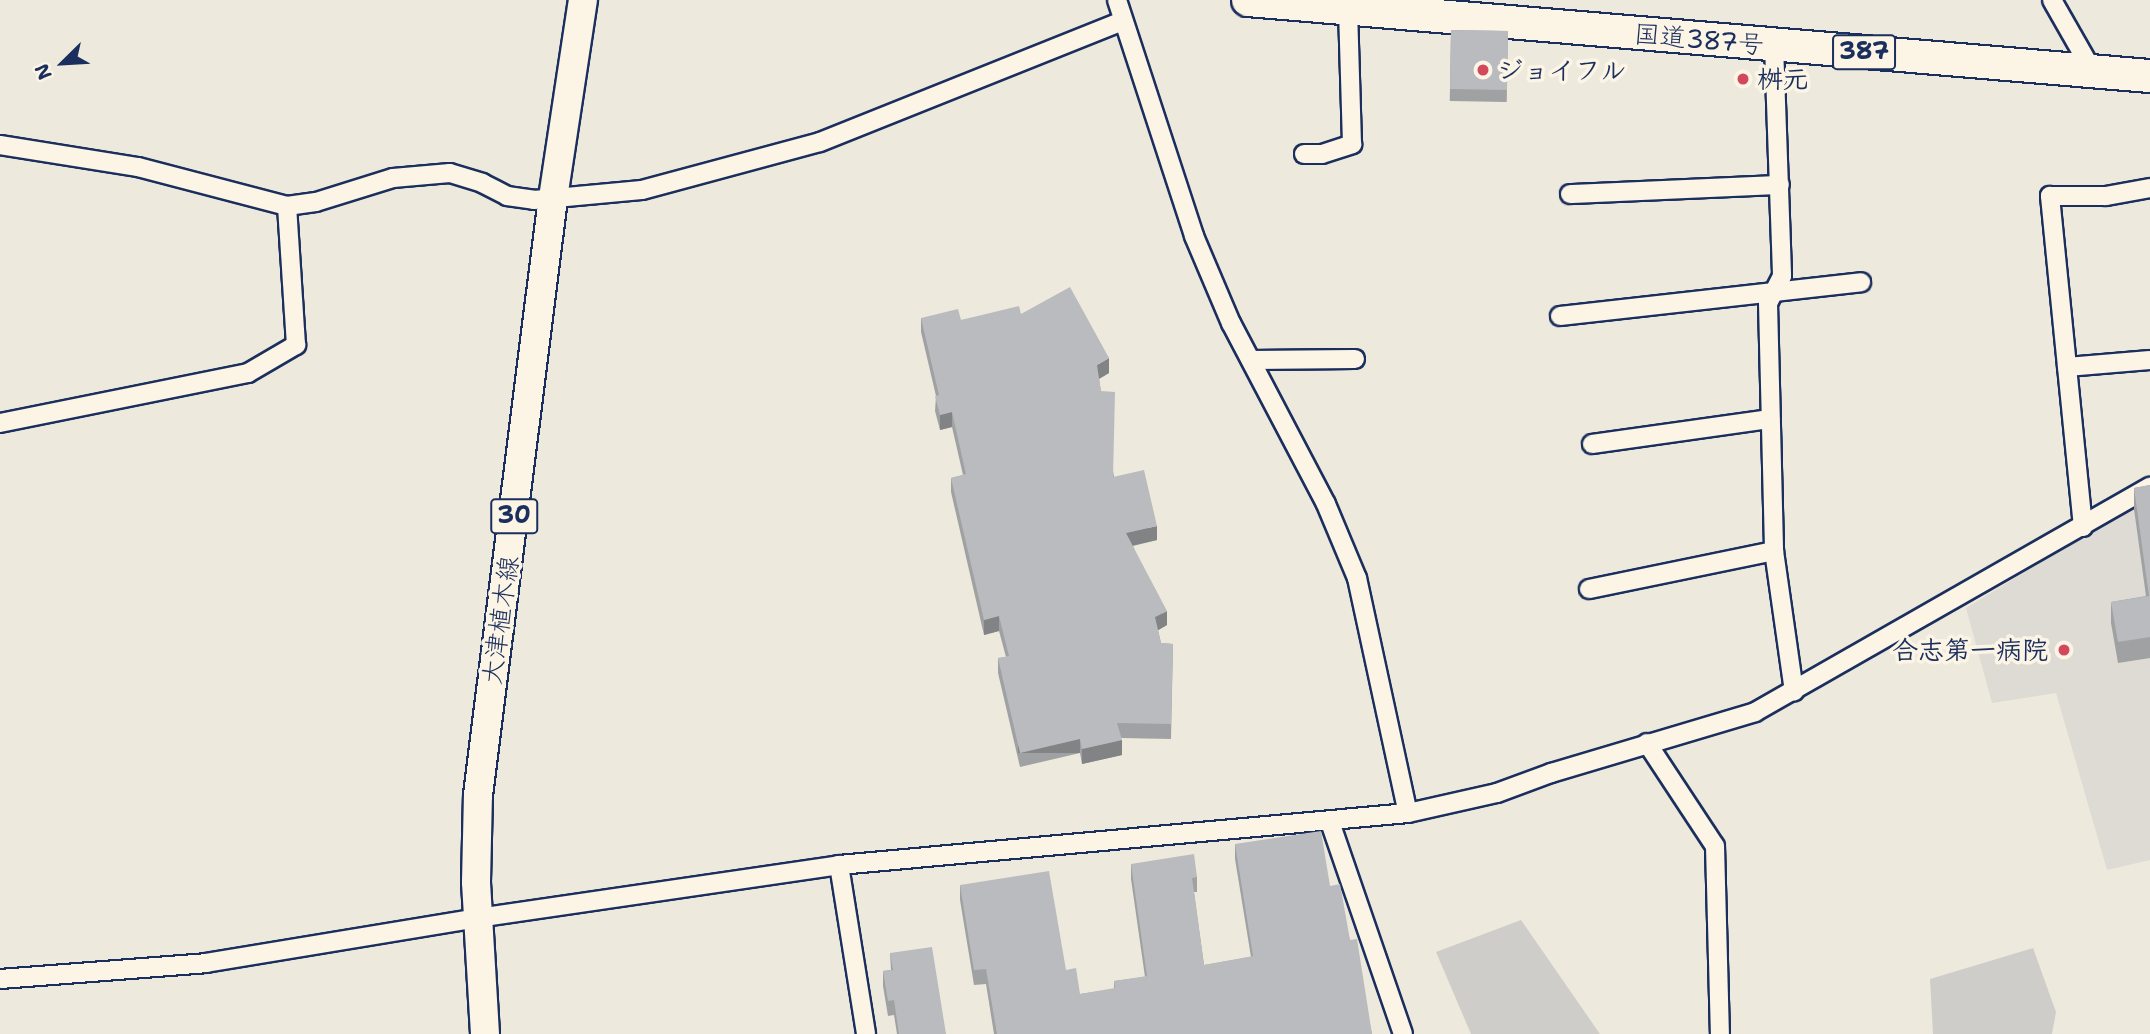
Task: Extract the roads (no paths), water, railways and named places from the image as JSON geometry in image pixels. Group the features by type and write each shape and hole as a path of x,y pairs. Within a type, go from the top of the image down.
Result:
{"highway":[{"name":"国道387号","path":"1248,0 2150,76"}],"main road":[{"name":"大津植木線","path":"485,1034 477,918 478,794 553,198 583,0"}],"street":[{"path":"1117,0 1194,236 1231,323 1326,504 1357,578 1408,813"},
{"path":"2052,0 2092,70"},
{"path":"1304,154 1322,154 1352,144 1348,9"},
{"path":"0,145 138,167 287,206 316,202 393,178 450,173 482,183 507,196 534,200 642,190 820,142 1123,21"},
{"path":"1774,45 1782,276 1768,303 1774,551 1794,692"},
{"path":"1570,194 1780,185"},
{"path":"2084,527 2050,196 2106,196 2150,188"},
{"path":"0,423 20,416 248,373 296,345 287,206"},
{"path":"1560,316 1861,282"},
{"path":"1251,360 1355,359"},
{"path":"2067,367 2150,360"},
{"path":"1592,444 1770,419"},
{"path":"0,979 206,963 477,918 839,865 1408,813 1497,793 1647,743 1755,712 2150,487"},
{"path":"1589,589 1774,551"},
{"path":"1647,743 1715,846 1720,1034"},
{"path":"1330,821 1403,1034"},
{"path":"839,865 866,1034"}],"place":[{"name":"ジョイフル","path":"1483,70"},
{"name":"桝元","path":"1743,79"},
{"name":"合志第一病院","path":"2064,650"}]}
